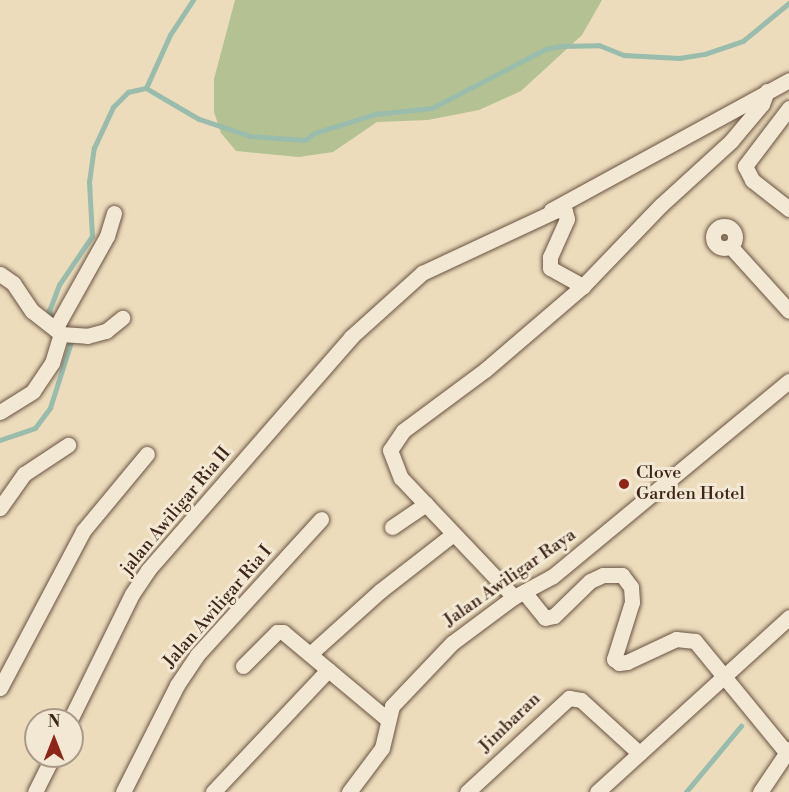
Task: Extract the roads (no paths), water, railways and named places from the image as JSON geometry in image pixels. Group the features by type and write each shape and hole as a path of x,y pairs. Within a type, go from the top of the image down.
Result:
{"street":[{"name":"jalan Awiligar Ria II","path":"76,708 132,594 148,570 351,337 422,273 551,210 789,80"},
{"path":"760,792 788,753 701,647 687,639 676,639 627,662 619,663 614,658 633,602 631,586 622,575 603,575 590,581 554,616 545,618 452,535 396,470 389,457 392,444 583,286 661,205 731,141 762,104 767,91"},
{"path":"789,108 745,166 752,180 789,209"},
{"path":"551,210 565,212 567,219 550,257 550,268 583,286"},
{"path":"0,412 33,391 52,363 58,331 99,252 114,213"},
{"path":"731,247 789,311"},
{"path":"0,274 32,311 58,331 96,334 122,318"},
{"name":"Jalan Awiligar Raya","path":"349,792 382,748 386,718 408,687 452,643 519,594 553,576 789,381"},
{"path":"0,508 24,474 68,446"},
{"path":"0,688 83,531 147,454"},
{"path":"392,527 426,504"},
{"name":"Jalan Awiligar Ria I","path":"123,792 177,685 197,655 321,519"},
{"path":"310,654 380,591 452,535"},
{"path":"597,792 789,616"},
{"path":"243,666 280,631 386,718"},
{"path":"213,792 328,670"},
{"name":"Jimbaran","path":"467,792 569,698 581,700 639,753"},
{"path":"35,792 47,768"}],"waterway":[{"path":"146,88 170,35 193,0"},
{"path":"53,320 49,311 59,285 92,236 89,182 94,148 113,107 128,92 146,88 199,119 250,136 305,140 315,133 375,114 432,108 546,49 560,46 599,45 624,55 679,58 705,54 743,41 789,3"},
{"path":"0,440 35,428 50,408 72,339"},
{"path":"686,792 741,726"}],"place":[{"name":"Clove Garden Hotel","path":"624,484"}]}
